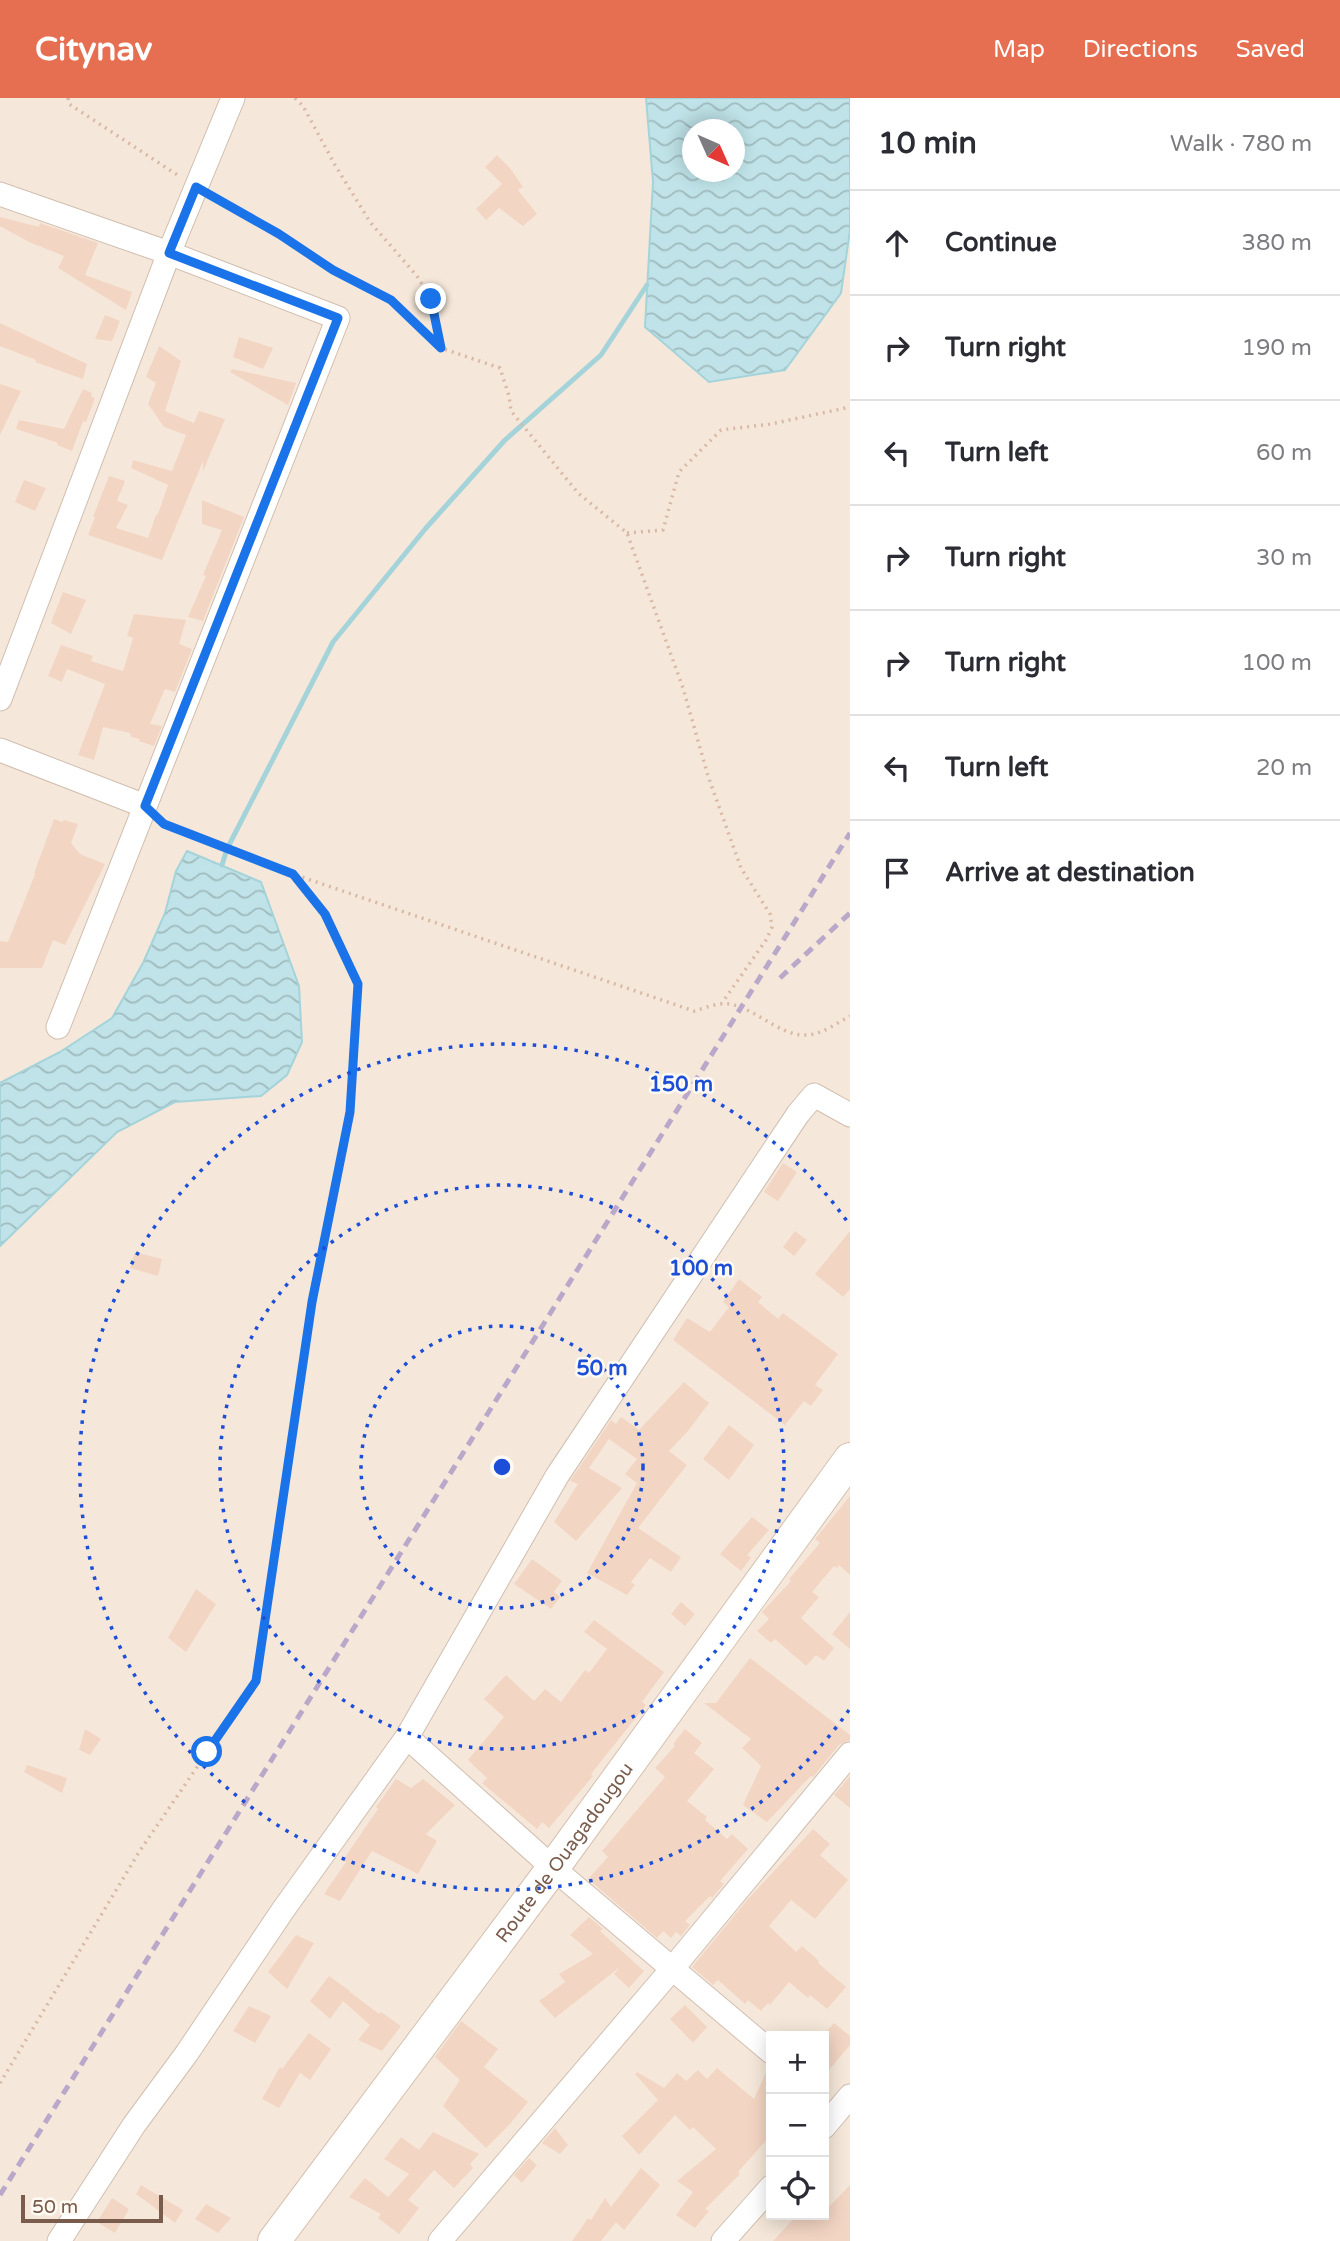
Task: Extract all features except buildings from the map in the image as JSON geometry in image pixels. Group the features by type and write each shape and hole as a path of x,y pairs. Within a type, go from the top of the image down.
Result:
{"street":[{"path":"0,699 169,253 233,98"},
{"path":"1,198 169,253 338,318 58,1027"},
{"path":"0,750 145,806"},
{"path":"59,2241 134,2125 407,1737 557,1476 798,1114 814,1094 850,1115"},
{"name":"Route de Ouagadougou","path":"274,2241 553,1868 850,1459"},
{"path":"407,1737 553,1868 766,2048"},
{"path":"440,2241 672,1969 850,1754"},
{"path":"829,2121 841,2105"},
{"path":"723,2241 766,2193"}],"path":[{"path":"68,98 69,104 196,187 279,234 333,270 391,300 441,348 500,368 511,411 578,493 628,533 683,688 708,776 741,868 770,914 772,927 766,940 722,1003"},
{"path":"295,98 303,106 370,222 418,276 431,299 441,348"},
{"path":"628,533 663,530 679,471 721,430 771,424 850,407"},
{"path":"145,806 164,824 293,874 694,1011 722,1003 751,1012 792,1034 807,1036 828,1029 850,1016"},
{"path":"0,2082 139,1852 256,1681 312,1302 350,1112 358,984 325,914 293,874"}],"shaded area":[{"path":"0,98 850,98 850,2241 0,2241"}],"water":[{"path":"646,98 850,98 850,230 841,293 785,370 709,382 645,327 653,182"},
{"path":"187,851 261,882 299,986 302,1042 287,1075 261,1096 175,1102 117,1132 0,1246 0,1083 60,1052 112,1018 143,963 165,913 176,871"}],"waterway":[{"path":"222,865 227,849 333,642 426,528 505,440 601,355 647,285"}],"railway":[{"path":"0,2195 850,833"},
{"path":"780,978 850,913"}],"route":[{"path":"207,1752 256,1681 312,1302 350,1112 358,984 325,914 293,874 164,824 145,806 338,318 169,253 196,187 279,234 333,270 391,300 441,348 431,299"}]}
